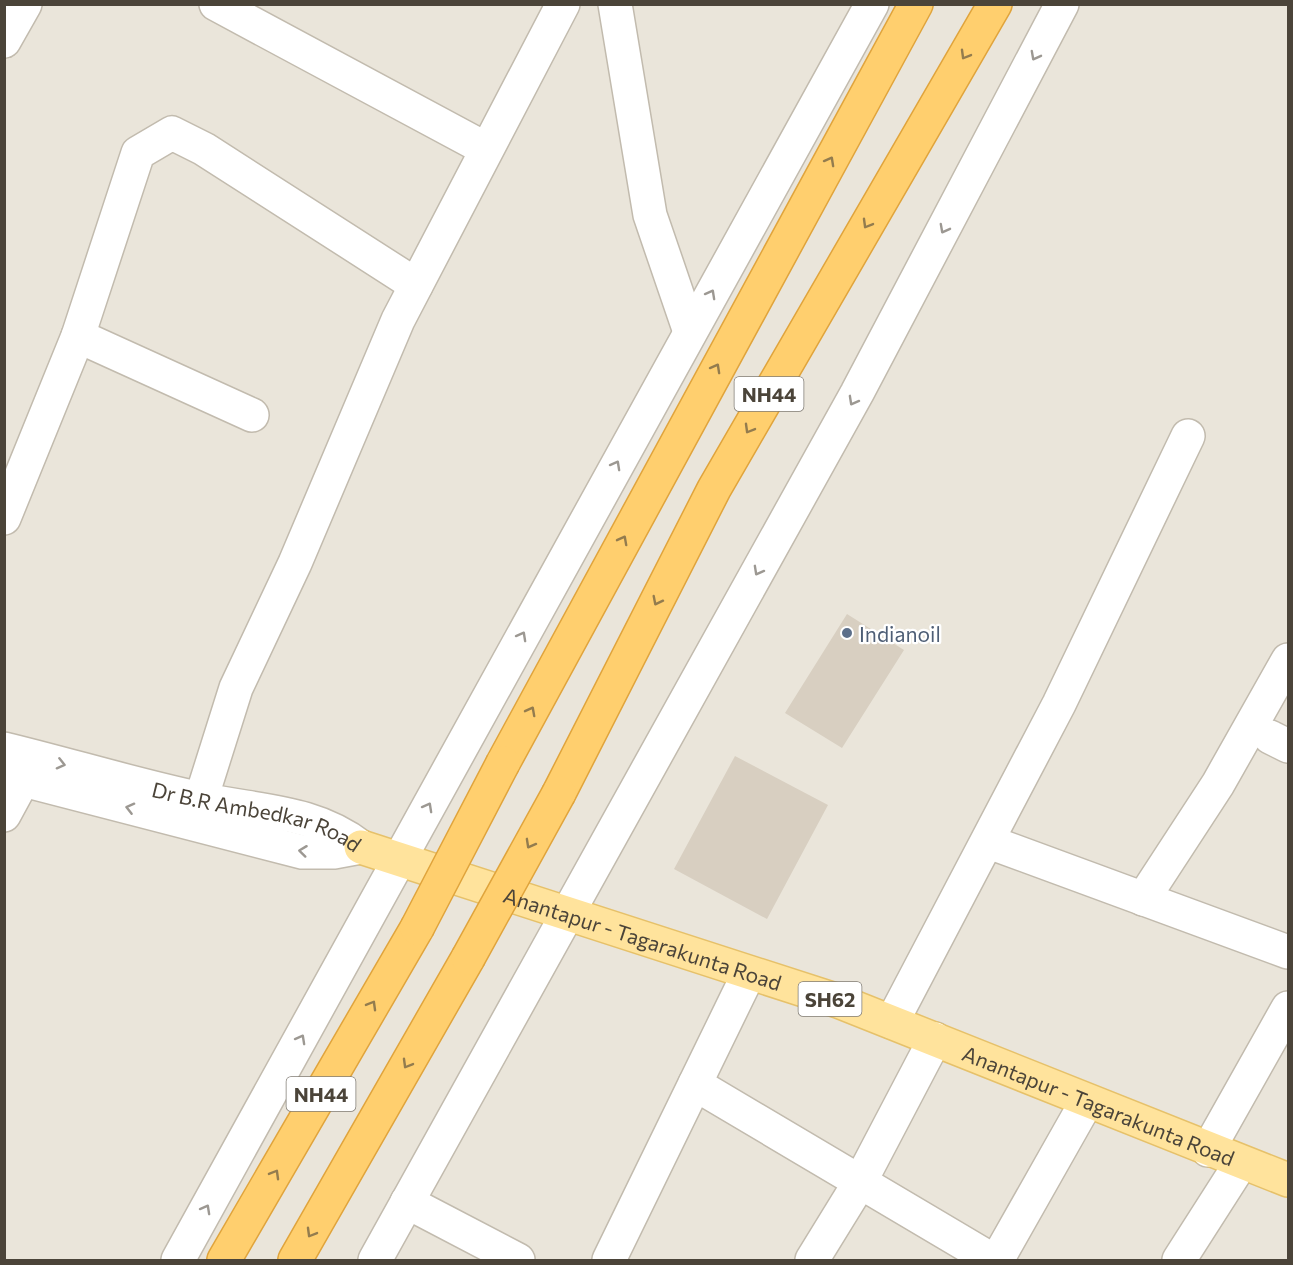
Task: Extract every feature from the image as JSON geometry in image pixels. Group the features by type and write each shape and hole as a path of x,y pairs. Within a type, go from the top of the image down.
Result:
{"highway":[{"name":"NH44","path":"224,1260 417,928 503,763 916,4"},
{"name":"NH44","path":"295,1260 468,958 559,793 714,489 994,4"}],"main road":[{"name":"Anantapur - Tagarakunta Road","path":"361,848 400,858 837,1001 1288,1180"}],"street":[{"path":"4,41 25,4"},
{"path":"216,4 486,149"},
{"path":"201,799 236,688 295,563 398,320 563,4"},
{"path":"615,4 650,215 690,332"},
{"path":"178,1260 872,4"},
{"path":"375,1260 857,393 1062,4"},
{"path":"4,518 78,336 138,153 172,133 204,149 416,285"},
{"path":"78,336 252,415"},
{"path":"892,1022 989,842 1059,704 1188,436"},
{"path":"1143,899 1218,784 1288,660"},
{"name":"Dr B.R Ambedkar Road","path":"4,749 201,799 308,818 341,832 361,848"},
{"path":"4,815 14,778"},
{"name":"Dr B.R Ambedkar Road","path":"14,778 302,852 334,852 361,848"},
{"path":"989,842 1288,952"},
{"path":"609,1260 749,974"},
{"path":"1208,1150 1288,1008"},
{"path":"812,1260 860,1182 935,1039"},
{"path":"695,1084 995,1260 1087,1101"},
{"path":"1179,1260 1241,1163"},
{"path":"407,1202 518,1260"}],"shaded area":[{"path":"5,5 1288,5 1288,1260 5,1260"}],"building":[{"path":"847,614 904,650 842,748 785,713"},
{"path":"735,756 828,805 767,919 674,869"}],"place":[{"name":"Indianoil","path":"847,633"}]}
